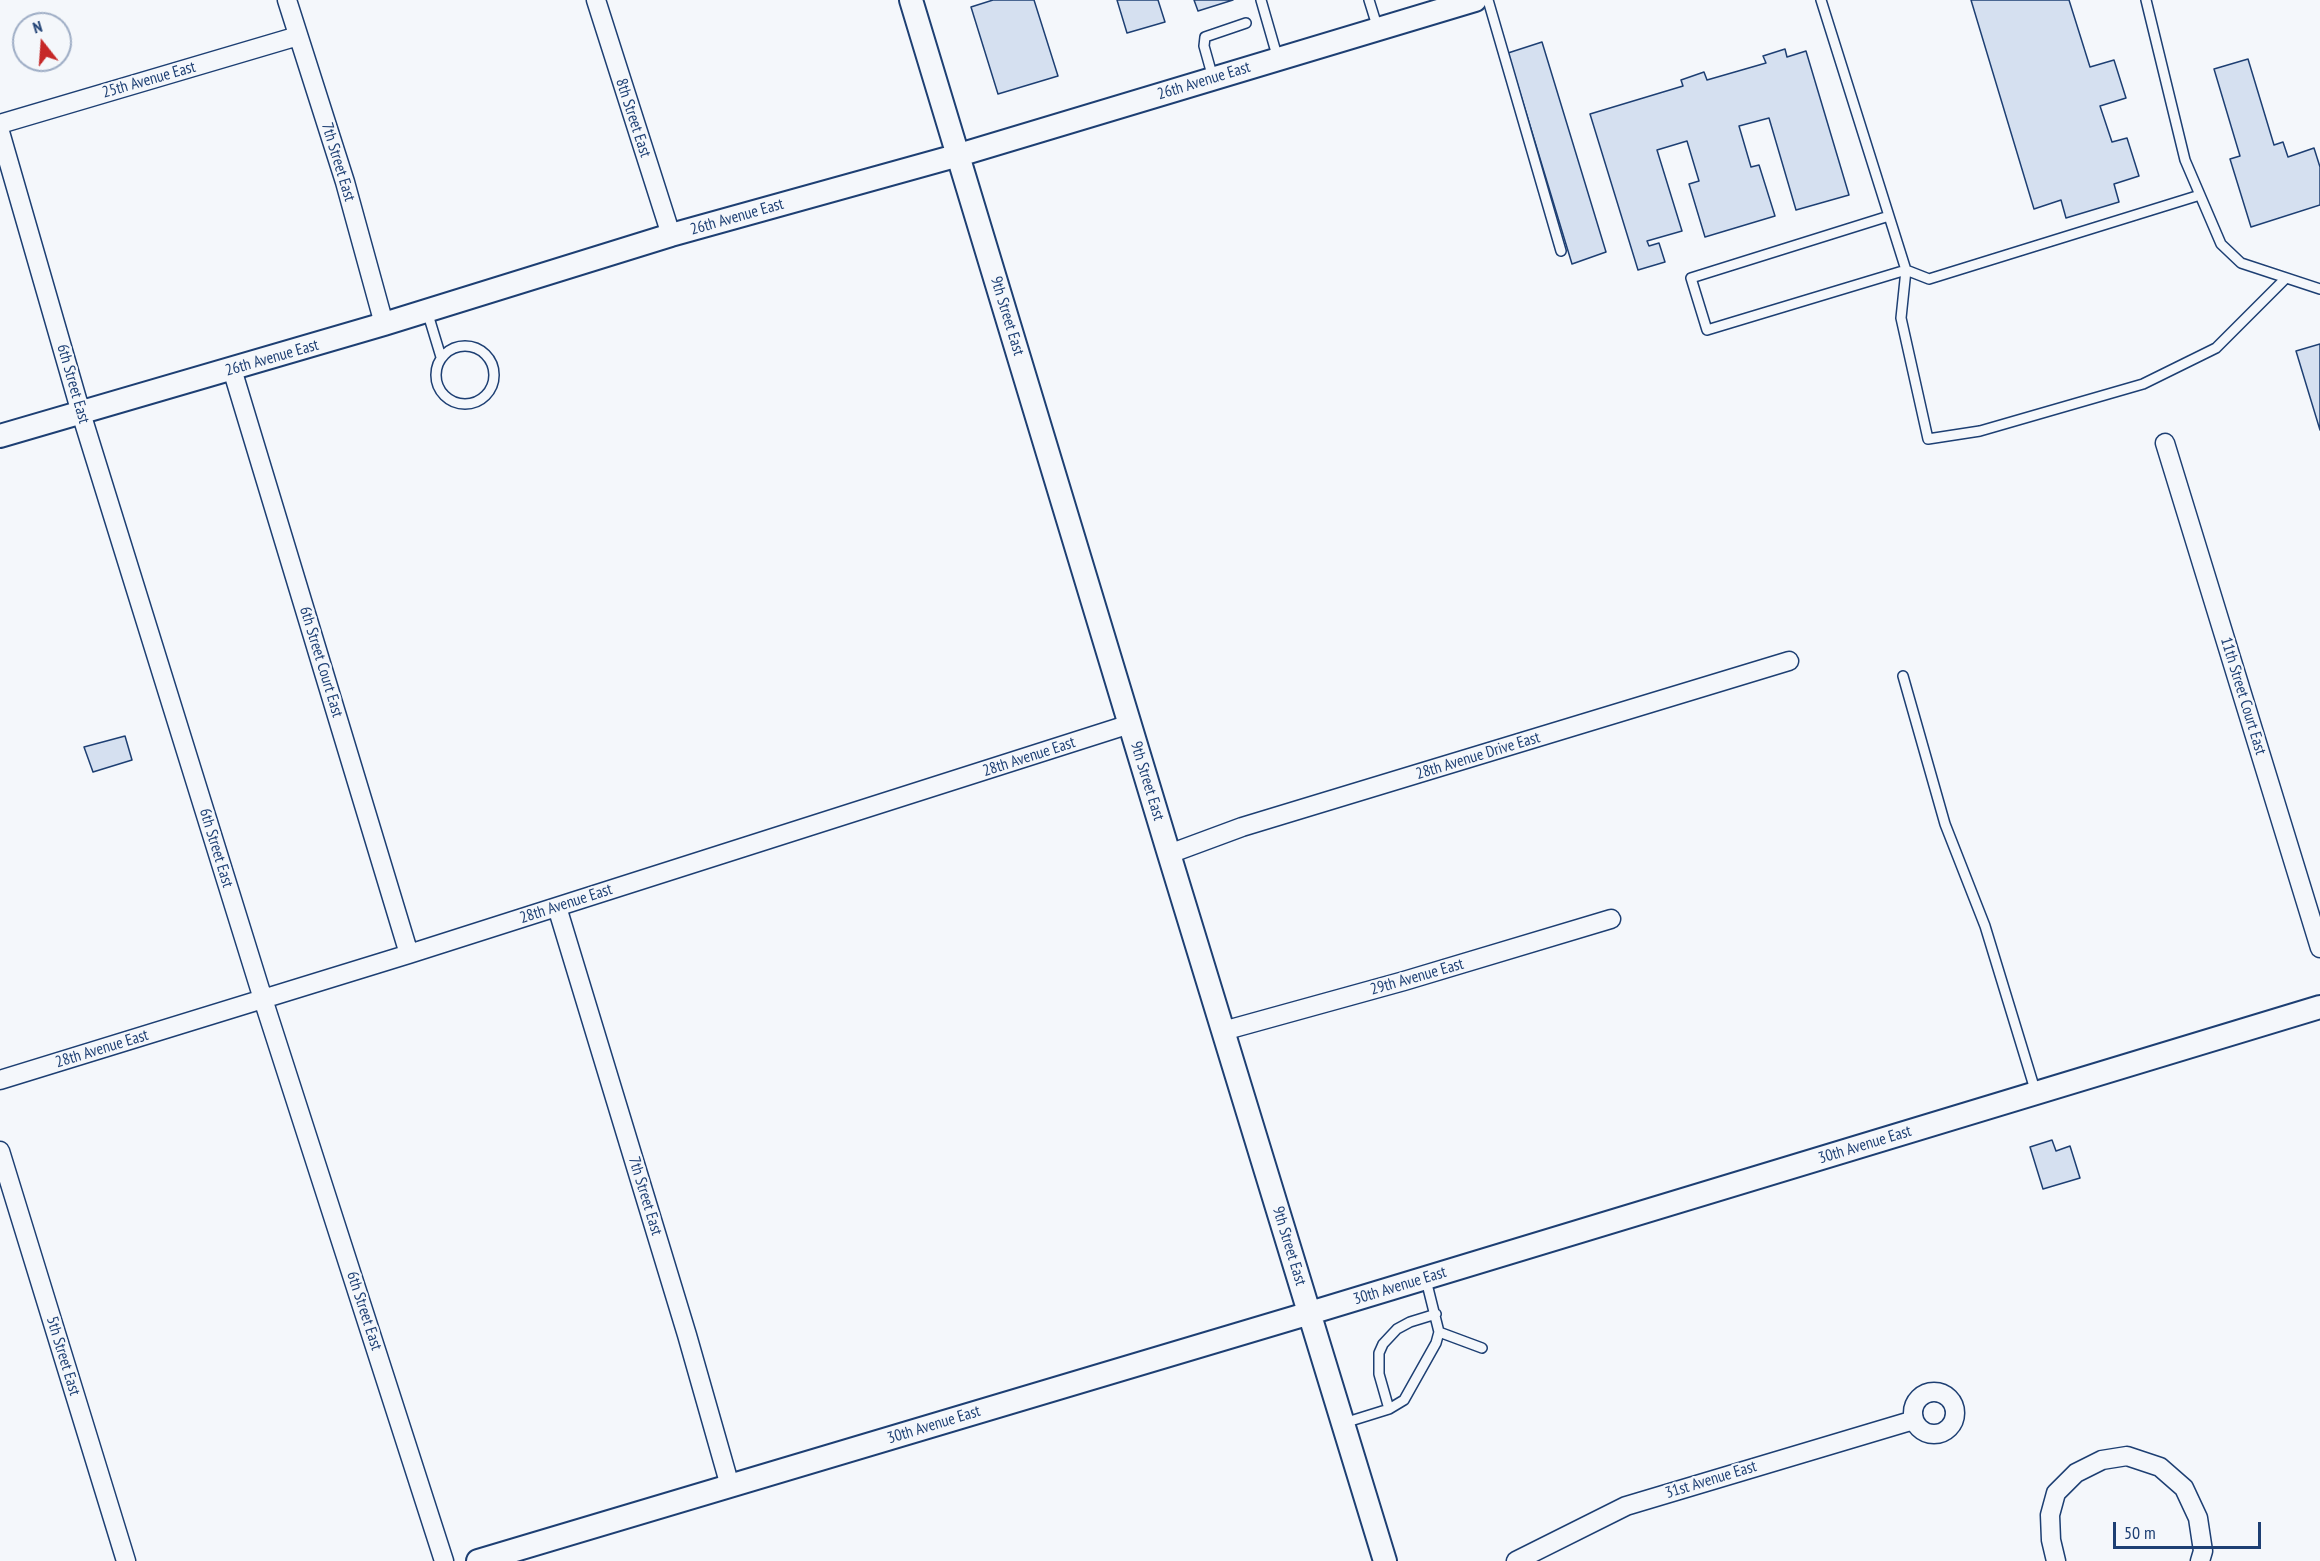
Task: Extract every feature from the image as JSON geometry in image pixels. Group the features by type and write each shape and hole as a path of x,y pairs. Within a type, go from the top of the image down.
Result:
{"street":[{"name":"7th Street East","path":"287,0 345,182 384,324"},
{"name":"8th Street East","path":"596,0 671,235"},
{"name":"9th Street East","path":"911,0 1385,1561"},
{"name":"26th Avenue East","path":"0,436 384,324 671,235 959,155 1378,29 1431,6 1475,0"},
{"name":"25th Avenue East","path":"0,124 298,36"},
{"name":"6th Street East","path":"0,132 81,413 263,999 444,1561"},
{"name":"6th Street Court East","path":"232,369 409,954"},
{"name":"11th Street Court East","path":"2165,443 2320,948"},
{"name":"28th Avenue Drive East","path":"1169,854 1242,827 1789,661"},
{"name":"28th Avenue East","path":"0,1080 409,954 1130,724"},
{"name":"7th Street East","path":"557,907 687,1335 730,1486"},
{"name":"29th Avenue East","path":"1223,1031 1404,981 1611,919"},
{"name":"30th Avenue East","path":"478,1561 1311,1313 2320,1007"},
{"name":"5th Street East","path":"0,1151 126,1561"},
{"name":"31st Avenue East","path":"1516,1561 1626,1506 1914,1420"},
{"path":"2056,1561 2051,1540 2050,1515 2056,1493 2076,1473 2102,1460 2127,1456 2160,1467 2184,1488 2199,1518 2202,1551 2200,1561"}],"lane":[{"path":"1261,0 1278,59"},
{"path":"1369,0 1378,29"},
{"path":"1488,0 1561,251"},
{"path":"1821,0 1906,270 1901,318 1928,439 1980,431 2143,384 2216,348 2286,278"},
{"path":"2146,0 2185,160 2220,244 2241,263 2320,289"},
{"path":"1213,78 1203,46 1205,37 1246,23"},
{"path":"1889,216 1691,278 1707,330 1906,270 1929,279 2200,195"},
{"path":"427,311 441,357 435,375 442,394 458,404 468,404 485,396 494,379 490,360 484,352 476,347 457,346 441,357"},
{"path":"1903,676 1945,824 1985,926 2036,1093"},
{"path":"1344,1423 1389,1409 1404,1400 1436,1343 1439,1332 1426,1278"},
{"path":"1389,1409 1379,1374 1379,1353 1383,1344 1396,1329 1436,1314"},
{"path":"1439,1332 1482,1348"}],"building":[{"path":"993,0 1034,0 1058,76 998,94 971,7"},
{"path":"1117,0 1158,0 1165,22 1127,33"},
{"path":"1194,0 1233,0 1198,11"},
{"path":"1971,0 2069,0 2090,67 2114,60 2126,98 2100,106 2112,142 2127,138 2139,176 2114,184 2119,202 2066,218 2061,200 2034,209"},
{"path":"1542,42 1606,252 1572,264 1508,53"},
{"path":"1785,49 1787,57 1806,51 1849,195 1796,210 1769,118 1739,126 1751,167 1759,165 1775,216 1705,237 1689,184 1699,181 1687,141 1657,150 1682,231 1647,241 1649,246 1659,243 1665,262 1638,270 1590,114 1683,86 1681,80 1704,72 1707,80 1766,63 1763,56"},
{"path":"2248,59 2274,145 2283,142 2288,157 2314,148 2320,167 2320,205 2251,227 2230,159 2240,156 2214,69"},
{"path":"2320,344 2320,430 2296,351"},
{"path":"125,736 132,760 93,772 84,747"},
{"path":"2052,1140 2056,1151 2070,1146 2080,1178 2043,1189 2030,1147"}]}
